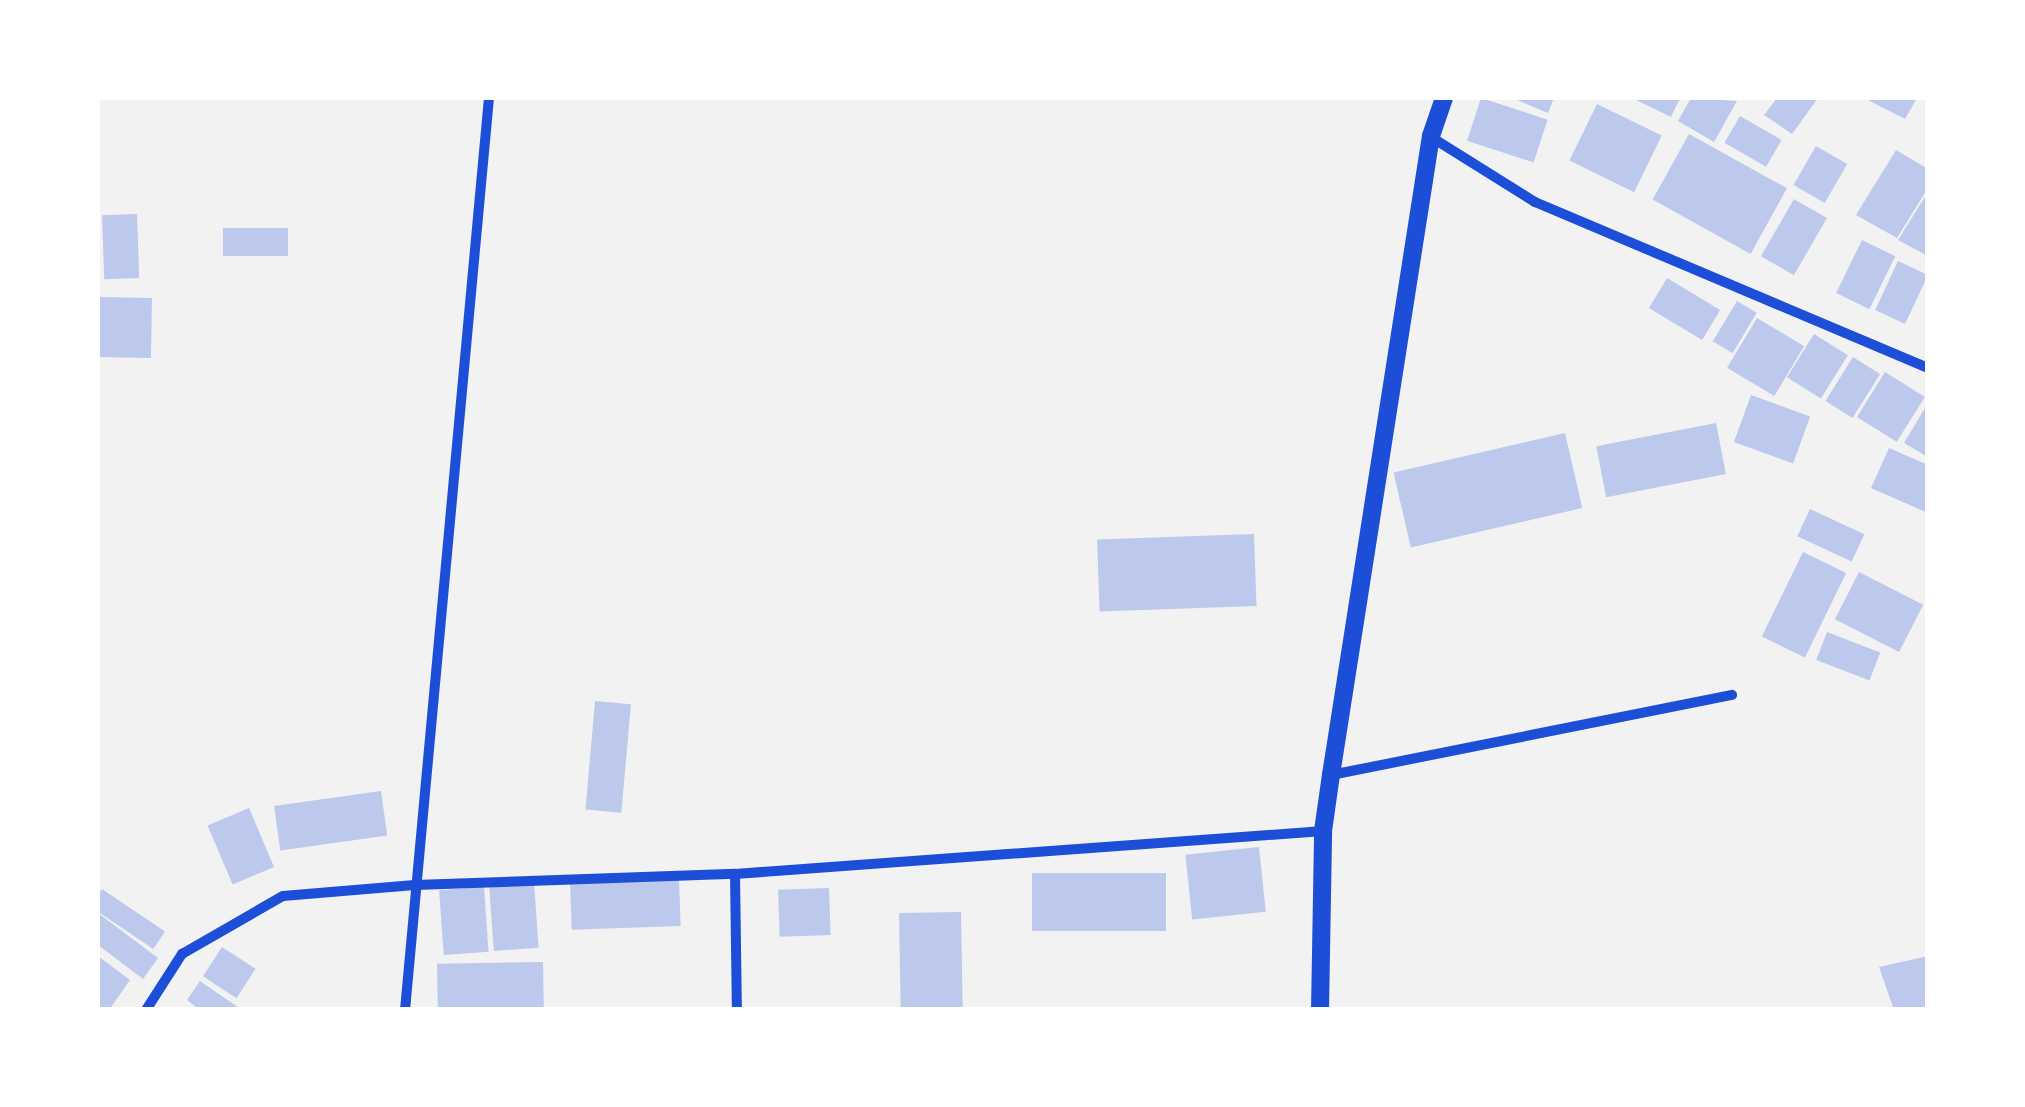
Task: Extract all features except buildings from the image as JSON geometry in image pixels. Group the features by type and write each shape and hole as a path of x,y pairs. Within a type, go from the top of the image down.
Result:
{"street":[{"path":"406,1010 490,98"},
{"path":"1320,1010 1323,831 1330,775 1430,136 1444,98"},
{"path":"1430,136 1534,202 1928,368"},
{"path":"1330,775 1732,695"},
{"path":"146,1010 182,954 284,896 416,885 735,874 1323,831"},
{"path":"735,874 737,1010"}]}
